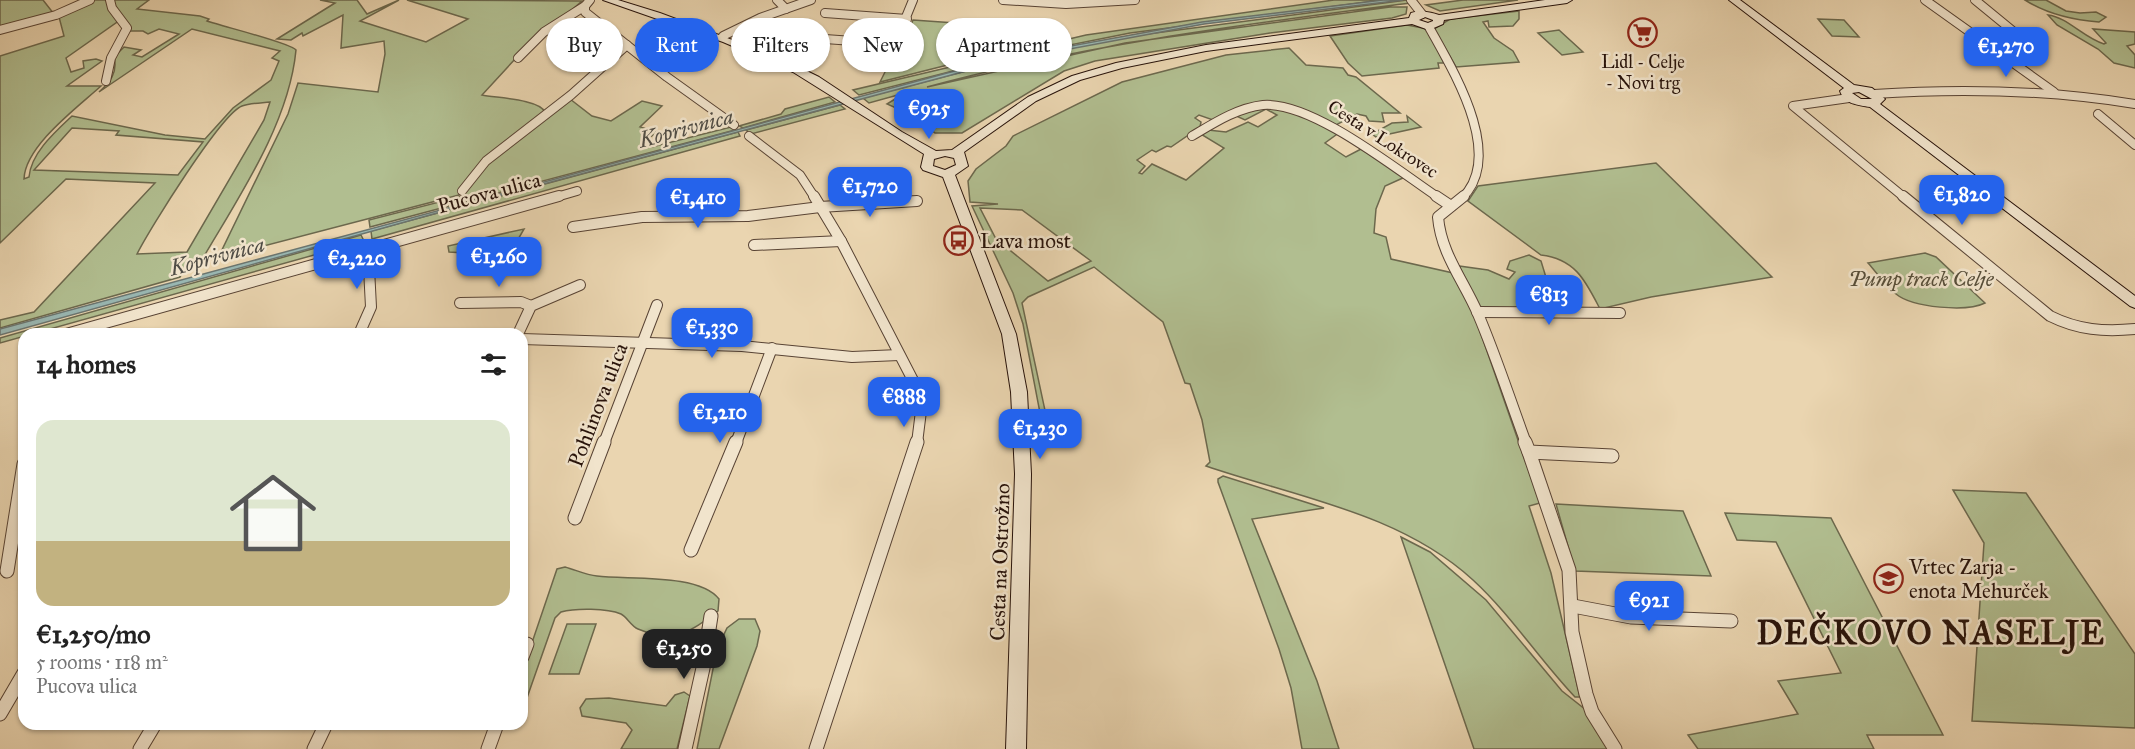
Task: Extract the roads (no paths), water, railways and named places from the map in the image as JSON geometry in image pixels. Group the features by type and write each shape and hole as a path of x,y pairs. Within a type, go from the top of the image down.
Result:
{"street":[{"path":"0,30 56,15 90,0"},
{"path":"106,81 110,74 110,59 120,46 127,28 112,8 110,0"},
{"path":"608,0 723,36 797,70 838,93 913,145 933,154"},
{"path":"777,0 786,9"},
{"path":"723,36 811,0"},
{"path":"907,18 913,0"},
{"path":"1003,0 1066,4 1135,0"},
{"path":"955,153 997,121 1032,99 1076,78 1120,65 1206,48 1418,17 1438,18 1567,0"},
{"path":"1734,0 1863,104 1874,99 1931,90 2054,92 2135,104"},
{"path":"1925,0 2054,92"},
{"path":"1975,0 2036,50"},
{"path":"1413,2 1418,17 1429,27 1466,98 1480,158 1473,184 1464,197 1438,217 1438,226 1446,250 1478,312 1569,570 1573,606 1572,632 1586,694 1592,712 1615,749"},
{"path":"588,3 585,12 734,125"},
{"path":"518,58 544,32 588,3"},
{"path":"825,13 893,18"},
{"path":"1429,27 1438,24 1438,18"},
{"path":"462,191 486,161 571,95 627,45"},
{"path":"1850,93 1793,106 2050,316 2068,326 2086,331 2135,328"},
{"path":"1874,99 2135,303"},
{"name":"Cesta v Lokrovec","path":"1192,136 1220,118 1246,106 1272,105 1303,111 1334,126 1451,206"},
{"path":"2098,114 2135,145"},
{"path":"749,136 800,175 841,241 918,390 921,411 916,448 816,749"},
{"path":"955,153 962,158 962,166 948,173 935,172 927,167 926,160 933,154 955,153"},
{"name":"Cesta na Ostrožno","path":"948,173 1009,334 1019,392 1023,474 1016,749"},
{"name":"Pucova ulica","path":"87,328 577,191"},
{"path":"573,227 642,217 748,216 820,207 918,201"},
{"path":"754,245 841,241"},
{"path":"362,328 371,307 368,249"},
{"path":"521,328 531,306 580,285"},
{"path":"460,303 521,302 531,306"},
{"name":"Pohlinova ulica","path":"576,518 657,305"},
{"path":"1478,312 1620,313"},
{"path":"528,339 643,341 772,348 880,358 900,355"},
{"path":"691,550 750,411 772,348"},
{"path":"1529,452 1612,456"},
{"path":"7,571 18,502"},
{"path":"1573,606 1647,617 1731,621"},
{"path":"685,749 703,668 711,616"},
{"path":"0,714 18,683"},
{"path":"140,749 151,730"},
{"path":"314,749 323,730"},
{"path":"488,749 495,730"}],"water":[{"path":"1383,0 1403,0 1204,24 1072,49 1072,46 1202,22"},
{"path":"951,72 963,72 480,201 25,328 18,328 18,330 0,335 0,329"}],"place":[{"name":"Lidl - Celje - Novi trg","path":"1643,33"},
{"name":"Lava most","path":"959,241"},
{"name":"Vrtec Zarja - enota Mehurček","path":"1888,579"}],"district":[{"name":"DEČKOVO NASELJE","path":"1931,633"}],"water label":[{"name":"Koprivnica","path":"686,128"},
{"name":"Koprivnica","path":"217,256"}],"park label":[{"name":"Pump track Celje","path":"1921,279"}]}
